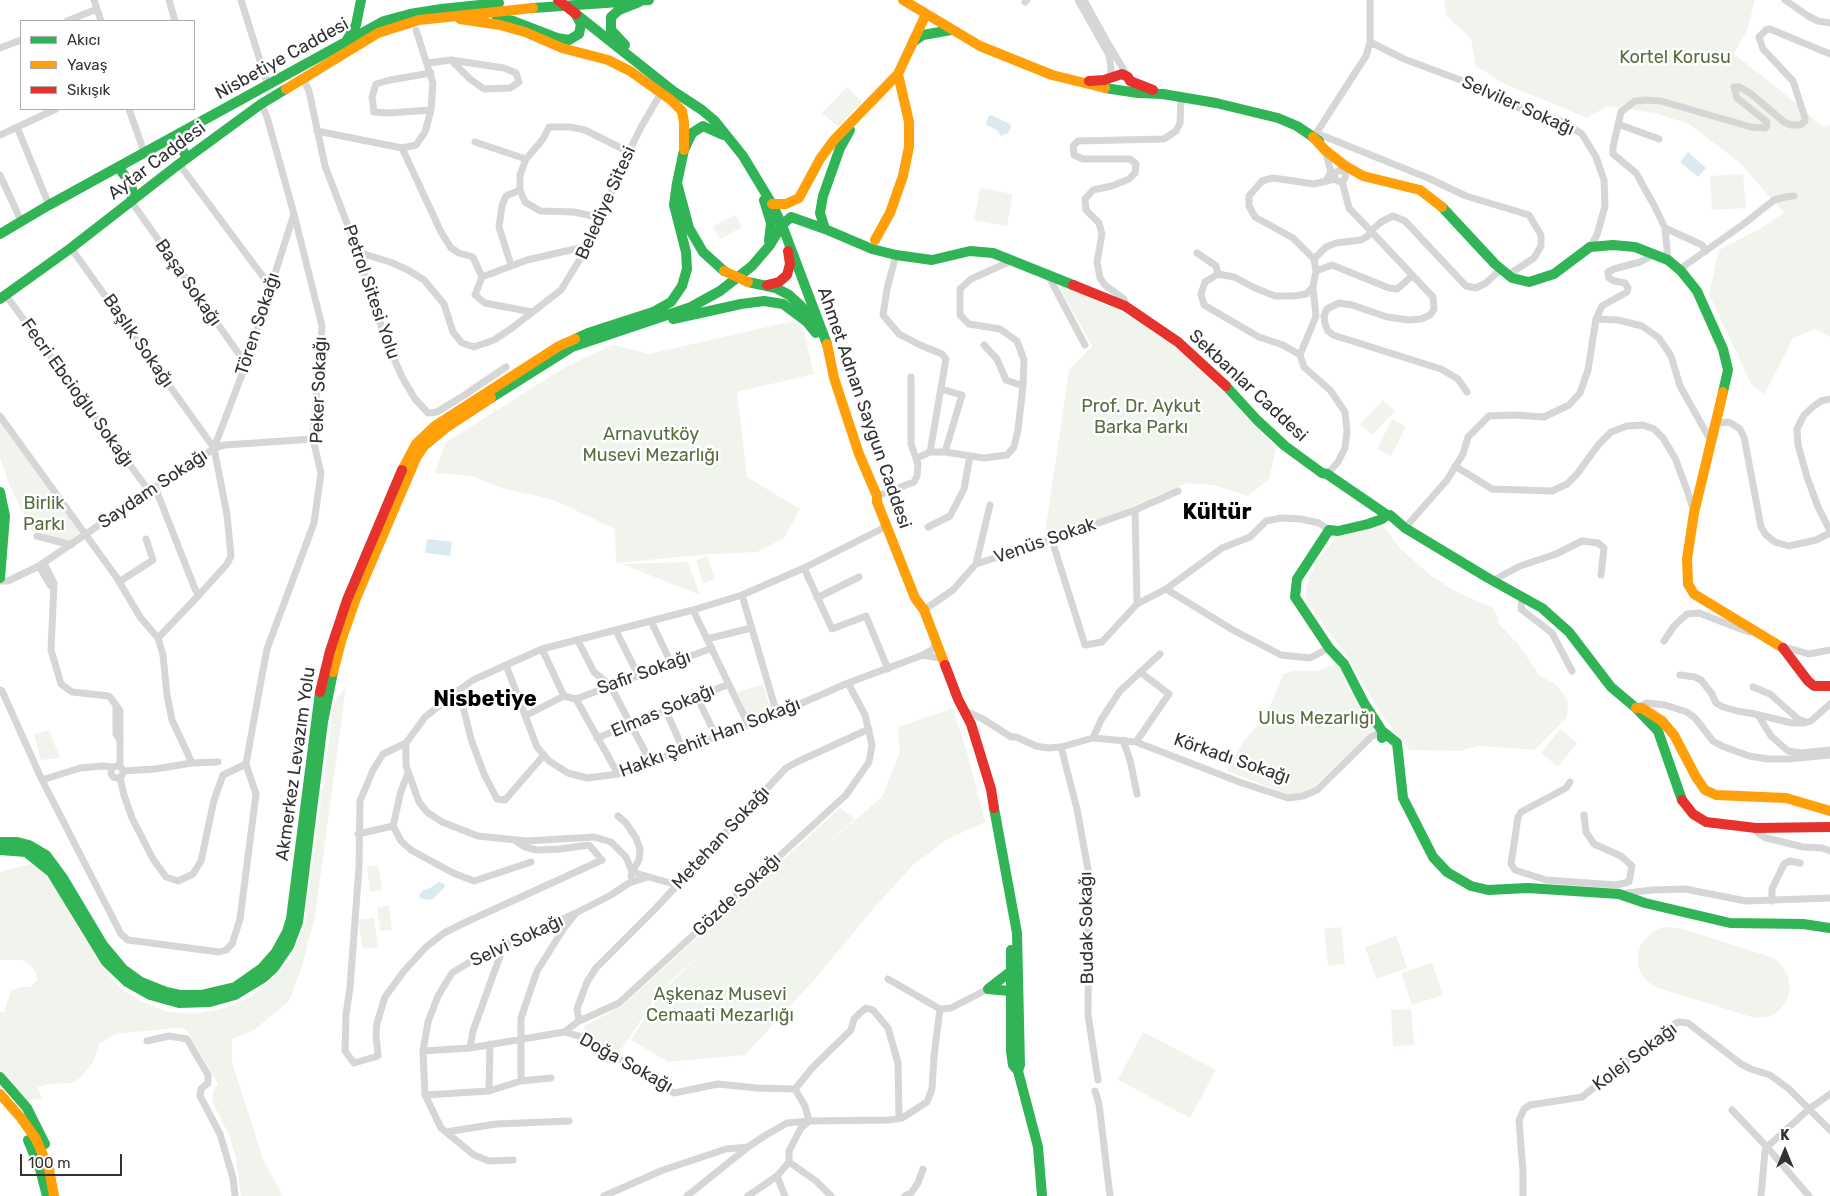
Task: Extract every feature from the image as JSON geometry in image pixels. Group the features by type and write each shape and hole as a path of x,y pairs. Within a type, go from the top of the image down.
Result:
{"main road":[{"path":"362,0 366,21 375,30"},
{"path":"345,43 356,25 362,0"},
{"name":"Nisbetiye Caddesi","path":"363,41 384,21 425,12 474,5 546,0"},
{"name":"Ahmet Adnan Saygun Caddesi","path":"558,0 673,91 696,105 715,121 743,156 772,204 782,225 826,340 828,358 877,502 915,598 924,610 937,641 963,710 965,726 985,790 994,809 1005,858 1013,914"},
{"path":"645,0 614,13 610,20 611,30 623,43 681,90 696,105"},
{"name":"Nisbetiye Caddesi","path":"0,234 144,152 345,43 375,30 419,20 517,9 649,0"},
{"path":"903,0 980,46 1052,75 1088,85 1216,103 1278,118 1315,135 1343,172"},
{"path":"445,17 502,19 557,38 570,40 579,34 581,24 576,14"},
{"path":"772,204 786,204 799,198 820,159 834,140 898,74 926,14"},
{"path":"445,17 500,25 525,32 562,48 608,60 636,74 679,107 684,122 684,150"},
{"path":"912,43 923,35 951,30"},
{"name":"Aytar Caddesi","path":"2,297 71,248 183,161 261,104 363,41"},
{"path":"862,245 875,240 890,213 909,147 908,122 898,74"},
{"path":"1075,81 1096,82 1122,74 1145,88 1162,94"},
{"path":"1110,77 1111,86 1119,90 1129,86 1129,79"},
{"path":"825,229 820,213 823,196 844,137 865,109"},
{"path":"684,150 692,133 702,126 730,139"},
{"path":"183,161 180,138 184,132"},
{"path":"1315,135 1324,150 1343,172 1420,190 1437,202 1512,278 1529,282 1554,274 1590,247 1613,245 1634,247 1655,254 1668,260 1680,270 1697,291 1723,349 1728,370 1694,513 1687,559 1688,584 1694,594 1781,646 1814,686 1830,686"},
{"name":"Akmerkez Levazım Yolu","path":"0,842 17,842 46,855 56,867 115,960 142,982 173,993 201,995 235,986 262,968 276,952 287,932 291,918 317,709 330,651 347,600 406,460 416,444 435,426 551,350 574,338 653,312 671,302 682,286 687,269 686,252 674,205 684,150"},
{"path":"118,167 131,184 133,195 131,201"},
{"path":"677,183 689,228 703,252 724,271 748,282 783,291 797,301 808,314 828,358"},
{"path":"764,192 771,230 765,249"},
{"name":"Sekbanlar Caddesi","path":"782,225 792,217 879,252 932,260 970,251 983,251 1013,260 1048,276 1125,306 1178,342 1214,374 1257,420 1285,446 1322,473 1328,474 1386,515 1390,515 1405,528 1542,608 1569,632 1611,687 1636,708"},
{"path":"635,325 671,314 707,299 740,276 773,241 782,225"},
{"path":"875,240 879,252"},
{"path":"764,286 780,282 787,275 790,264 788,241"},
{"path":"635,325 664,321 747,302 764,301 783,304 791,308 816,333"},
{"name":"Akmerkez Levazım Yolu","path":"0,850 26,852 43,864 51,872 106,962 127,982 150,995 179,1003 210,1002 235,995 263,978 274,968 289,946 298,922 323,722 340,646 356,598 416,458 424,446 447,427 549,360 578,344 635,325"},
{"path":"0,492 3,508 4,537 0,572"},
{"path":"876,495 881,500 917,585 924,610"},
{"path":"0,551 3,508"},
{"path":"1386,515 1382,519 1368,524 1338,531 1329,530 1297,579 1295,597 1328,648 1344,664 1382,731 1396,743 1400,753 1403,798 1433,857 1448,872 1471,886 1488,890 1502,891 1528,888 1619,894 1645,903 1730,922 1803,924 1830,928"},
{"path":"0,567 0,579"},
{"path":"1636,708 1642,708 1655,716 1674,735 1696,777 1706,790 1716,795 1786,798 1830,811"},
{"path":"1636,708 1658,731 1683,803 1693,814 1706,822 1756,828 1830,827"},
{"path":"1013,914 1010,972 1011,1051 1013,1065 1018,1071 1038,1147 1042,1196"},
{"path":"1013,914 1017,933 1020,1066 1018,1071"},
{"path":"1010,972 1018,981"},
{"path":"988,989 1010,972"},
{"path":"1010,991 1018,981"},
{"path":"988,989 1010,991"},
{"path":"0,1077 27,1108 34,1120 47,1152 54,1196"},
{"path":"0,1094 29,1128 49,1169"},
{"path":"0,1104 22,1129 32,1145 47,1196"}],"street":[{"path":"94,0 101,20"},
{"path":"169,0 175,20"},
{"path":"241,0 268,86"},
{"path":"1078,0 1108,55 1111,68 1110,77"},
{"path":"1084,0 1129,79"},
{"path":"1314,259 1326,247 1336,243 1361,240 1368,236 1381,222 1393,216 1405,221 1466,286 1476,288 1534,258 1541,246 1541,235 1529,215 1466,196 1428,178 1315,135 1366,56 1370,42 1370,0"},
{"path":"1785,0 1808,16 1818,21 1830,23"},
{"path":"70,20 97,9"},
{"path":"1668,260 1665,228 1636,172 1613,154 1621,112 1635,101 1646,100 1661,102 1751,127 1765,128 1767,126 1766,122 1737,98 1734,87 1739,86 1784,122 1790,125 1800,125 1805,121 1805,118 1792,82 1763,49 1759,37 1761,33 1770,29 1830,54"},
{"path":"317,131 402,148 416,145 425,132 431,110 433,83 428,62 416,30"},
{"path":"0,48 20,40"},
{"name":"Selviler Sokağı","path":"1370,42 1404,59 1463,81 1510,105 1561,121 1582,134 1596,157 1604,180 1605,206 1597,235 1590,247"},
{"path":"428,62 451,60 504,68 516,73 519,82 510,88 484,89 470,79 451,60"},
{"path":"430,73 376,84 372,97 374,112 389,113 431,110"},
{"name":"Petrol Sitesi Yolu","path":"303,78 309,91 325,166 358,252 369,290 398,367 415,399 428,413 437,412 506,367"},
{"name":"Belediye Sitesi","path":"358,252 390,262 424,280 444,304 454,332 462,343 474,347 494,340 561,290 588,246 640,128 661,93"},
{"path":"1125,306 1124,299 1105,285 1100,278 1097,262 1102,234 1099,223 1086,210 1085,199 1093,190 1112,186 1129,179 1135,173 1136,164 1130,159 1083,159 1074,155 1074,146 1078,141 1164,139 1176,131 1180,124 1181,97"},
{"name":"Peker Sokağı","path":"246,764 268,649 314,523 321,473 314,439 322,326 294,214 267,117 261,104"},
{"path":"0,135 54,110"},
{"path":"130,110 144,152"},
{"path":"1618,124 1659,139"},
{"path":"17,127 48,205"},
{"path":"601,218 574,212 540,211 525,202 520,190 520,175 526,159 543,139 549,127 570,127 584,130 629,152"},
{"path":"475,142 526,159"},
{"path":"402,148 441,232 451,248 459,253 473,257 482,277"},
{"path":"1324,150 1331,172 1326,181"},
{"path":"183,161 270,286"},
{"path":"1300,355 1316,316 1313,287 1316,271 1314,259 1292,238 1255,217 1249,206 1249,196 1262,181 1273,178 1314,184 1326,181 1343,172 1349,208 1433,297 1434,309 1430,315 1422,319 1409,320 1388,317 1352,305 1339,304 1327,309 1324,316 1328,331 1334,335 1441,369 1458,379 1467,392"},
{"path":"0,176 21,221"},
{"path":"511,265 499,227 502,206 506,196 520,190"},
{"path":"1680,270 1774,200 1785,196 1794,196"},
{"name":"Başa Sokağı","path":"131,201 246,364"},
{"name":"Tören Sokağı","path":"214,448 246,364 294,214"},
{"path":"1665,228 1702,245 1706,251"},
{"path":"532,312 485,303 475,294 482,277 528,260 588,246"},
{"name":"Başlık Sokağı","path":"71,248 214,448"},
{"path":"1197,253 1216,266 1218,274"},
{"path":"1405,528 1447,480 1462,454 1468,436 1489,416 1544,417 1569,405 1580,393 1588,370 1596,319 1602,306 1627,292 1628,288 1625,283 1609,278 1608,272 1640,262 1655,254"},
{"path":"896,255 887,289 883,315 899,334 942,354 946,359 930,452"},
{"path":"917,458 930,452 945,452 984,458 1007,455 1014,447 1024,386 1024,360 1017,341 1000,329 969,324 960,315 960,289 971,280 1013,260"},
{"path":"1316,271 1332,265 1389,288 1397,289 1412,276"},
{"path":"1313,287 1306,294 1275,296 1255,288 1234,276 1218,274 1205,282 1201,294 1204,305 1259,336 1283,345 1300,355 1304,366 1330,390 1345,412 1347,431 1345,448 1338,462 1328,474"},
{"path":"1048,276 1085,346"},
{"name":"Fecri Ebcioğlu Sokağı","path":"2,297 152,489 199,595"},
{"path":"1316,316 1324,316"},
{"path":"1596,319 1618,320 1642,326 1659,338 1671,356 1680,386 1711,441"},
{"path":"984,345 997,359 1006,380 1024,386"},
{"path":"876,495 914,482 917,476 917,458 911,444 911,377"},
{"path":"941,389 962,395 945,452"},
{"path":"1715,422 1729,422 1740,429 1744,437 1761,526 1766,534 1775,542 1789,546 1816,540 1830,532 1818,507 1807,476 1798,445 1797,429 1804,416 1814,406 1830,399"},
{"path":"0,416 119,582 140,616 158,638 163,655 167,695 172,720 192,763"},
{"path":"1455,466 1492,489 1552,491 1568,484 1599,444 1611,432 1627,426 1643,425 1654,429 1663,438 1675,458 1688,490 1694,513"},
{"path":"204,435 220,434"},
{"name":"Saydam Sokağı","path":"0,586 20,579 214,448 225,445 314,439"},
{"path":"158,638 227,564 230,556 227,515 214,448"},
{"path":"928,526 950,516 964,489 970,456"},
{"name":"Venüs Sokak","path":"924,610 953,590 976,564 1050,537 1135,510 1178,491"},
{"path":"976,564 990,505"},
{"path":"1135,510 1137,604"},
{"path":"1050,537 1085,646 1102,642 1137,604 1166,590 1222,548 1250,537 1266,521 1281,518 1301,519 1319,523 1329,530"},
{"path":"513,840 525,847 537,850 589,845 602,860 464,923 444,933 426,947 404,971 385,997 377,1023 378,1056 354,1063 345,1050 359,867 360,801 373,770 383,754 406,743 425,717 459,690 474,680 506,665 542,649 616,631 742,596 804,568 887,526"},
{"path":"37,536 71,545"},
{"path":"119,582 153,560 146,539"},
{"path":"1492,580 1520,566 1556,554 1582,541 1598,543 1604,548 1601,575"},
{"path":"0,690 42,780 121,934 128,940 219,952 226,950 232,944 240,919 256,794 246,764 223,775 214,800 201,861 193,874 178,881 166,877 153,859 132,818 124,795 119,771 120,711 109,696 72,692 62,684 51,650 54,583 39,566"},
{"name":"Saydam Sokağı","path":"0,579 8,581 39,566"},
{"path":"804,568 832,629 866,616 888,668"},
{"path":"817,598 859,577"},
{"path":"1166,590 1233,630 1281,655 1310,658 1328,648"},
{"path":"742,596 777,714"},
{"path":"1522,597 1521,609 1552,633 1572,671"},
{"path":"693,610 748,724"},
{"path":"1664,641 1674,626 1688,614 1699,613 1749,632 1757,632"},
{"path":"651,621 671,663"},
{"path":"707,639 751,628"},
{"path":"616,631 638,675"},
{"path":"578,641 594,672 610,685 651,763"},
{"name":"Hakkı Şehit Han Sokağı","path":"506,665 537,747 549,761 568,773 587,778 618,774 651,763 683,748 777,714 848,683 923,655 933,649 937,641"},
{"path":"1781,646 1809,654 1830,650"},
{"name":"Safir Sokağı","path":"576,699 712,648"},
{"path":"542,649 564,696"},
{"path":"1093,738 1101,720 1120,691 1160,654"},
{"path":"923,655 944,659"},
{"path":"1136,742 1168,694 1140,672"},
{"path":"1680,675 1696,677 1700,680 1712,694 1716,703 1737,711 1792,724 1811,720 1830,704"},
{"path":"848,683 865,715 869,729"},
{"name":"Elmas Sokağı","path":"597,738 729,684"},
{"path":"1753,687 1770,694 1798,719 1806,722"},
{"path":"459,690 471,739 484,774 498,799 505,800 544,755"},
{"path":"525,716 564,696 576,699 618,774"},
{"path":"697,697 716,736"},
{"path":"1636,708 1647,704 1665,705 1687,712 1695,718 1713,741 1749,756 1768,759 1788,759 1828,753"},
{"path":"665,709 683,748"},
{"name":"Körkadı Sokağı","path":"963,710 992,724 1012,737 1036,746 1048,748 1061,747 1093,738 1136,742 1284,797 1296,798 1317,790 1371,737 1382,731"},
{"path":"1758,715 1771,736 1788,751 1828,753"},
{"name":"Metehan Sokağı","path":"579,1021 577,1009 596,968 677,885 786,768 799,760 869,729"},
{"name":"Gözde Sokağı","path":"564,1032 579,1021 619,1003 846,795 869,762 872,745 869,729"},
{"path":"1123,740 1130,760 1137,794"},
{"path":"406,743 406,766 419,802 427,812 442,822 478,836 513,840 594,837 610,842 626,857 632,872"},
{"name":"Budak Sokağı","path":"1061,747 1077,809 1089,875 1088,1015 1098,1080"},
{"path":"42,780 80,768 103,766 119,771 218,762"},
{"path":"408,774 401,791 393,826 401,841 411,850 453,873 474,881 531,862"},
{"path":"1570,782 1566,788 1521,812 1518,817 1511,864 1517,872 1531,874 1546,880 1617,885 1629,882 1632,866 1620,856 1594,844 1586,832 1584,815"},
{"path":"618,816 626,823 640,848 639,860 632,872 630,883"},
{"path":"358,834 393,826"},
{"path":"1756,828 1758,833 1773,840 1804,847 1830,850"},
{"path":"1772,901 1772,889 1784,864 1790,861 1800,863"},
{"path":"632,872 677,885"},
{"path":"1528,888 1531,874"},
{"name":"Selvi Sokağı","path":"426,1095 423,1051 428,1022 438,996 452,973 478,956 576,912 611,895 630,883 648,877"},
{"path":"1619,894 1685,889 1746,901 1830,898"},
{"path":"522,1081 521,1018 537,971 576,912"},
{"path":"470,1048 473,1031 504,945"},
{"path":"888,979 940,1009 951,1008 988,989"},
{"path":"809,1120 805,1106 796,1090 813,1067 851,1030 854,1019 866,1008 874,1010 888,1028 898,1063 899,1118"},
{"path":"687,1196 748,1147 787,1123 809,1120 899,1118 927,1102 932,1089 940,1009"},
{"name":"Kolej Sokağı","path":"1523,1196 1519,1120 1524,1109 1530,1105 1582,1096 1678,1022 1688,1024 1729,1056 1751,1069 1770,1075 1789,1089 1809,1108"},
{"name":"Doğa Sokağı","path":"423,1051 470,1048 564,1032 582,1037 603,1047 632,1069 674,1092 718,1084 796,1090"},
{"path":"147,1041 169,1036 187,1039 208,1075 208,1083 201,1089 200,1096 220,1134 233,1178 235,1196"},
{"path":"489,1091 490,1044"},
{"path":"513,1160 489,1161 474,1155 441,1128 426,1095 489,1091 522,1081 551,1078"},
{"path":"1095,1091 1099,1104 1110,1196"},
{"path":"1761,1196 1765,1152 1768,1147 1809,1108 1830,1094"},
{"path":"1809,1108 1830,1130"},
{"path":"1732,1110 1768,1147 1809,1196"},
{"path":"748,1196 777,1176 789,1162 789,1151 801,1128 809,1120"},
{"path":"446,1132 496,1124 569,1121"},
{"path":"604,1196 663,1170 726,1149 748,1147"},
{"path":"789,1162 816,1181 831,1196"},
{"path":"905,1196 911,1193 918,1183 923,1168"},
{"path":"777,1176 785,1196"}],"green space":[{"name":"Kortel Korusu","path":"1444,0 1755,0 1747,30 1734,54 1823,127 1830,125 1830,337 1815,329 1793,338 1764,395 1751,384 1709,294 1719,250 1758,230 1784,213 1740,163 1689,124 1655,113 1607,106 1587,118 1503,83 1476,66 1471,39 1446,15"},
{"path":"847,87 862,102 838,127 822,113"},
{"path":"1743,174 1746,208 1712,210 1710,176"},
{"path":"980,188 1013,194 1007,226 974,220"},
{"path":"735,215 742,227 720,239 713,226"},
{"name":"Prof. Dr. Aykut Barka Parkı","path":"1063,285 1130,316 1160,334 1194,360 1276,448 1269,479 1248,496 1213,485 1187,483 1112,515 1044,540 1069,370 1092,346 1060,289"},
{"name":"Arnavutköy Musevi Mezarlığı","path":"793,321 803,328 814,374 737,392 747,477 800,509 784,538 757,552 711,554 616,563 615,529 554,500 498,487 472,476 435,473 445,443 567,366 613,345 649,354"},
{"path":"1383,400 1395,411 1372,435 1360,424"},
{"path":"1392,419 1406,427 1391,456 1377,449"},
{"name":"Birlik Parkı","path":"0,421 80,533 70,541 33,533 10,487 0,458"},
{"path":"1380,522 1401,549 1430,575 1453,590 1493,608 1498,617 1499,624 1518,644 1540,676 1555,684 1563,693 1568,703 1567,717 1535,750 1478,746 1460,751 1409,750 1379,711 1351,663 1306,600 1306,591 1309,577 1319,559 1336,537 1342,532"},
{"path":"707,556 715,579 703,583 696,560"},
{"path":"688,562 700,595 622,564"},
{"name":"Ulus Mezarlığı","path":"1337,663 1376,728 1307,793 1292,796 1227,771 1245,739 1267,715 1283,674 1293,671 1318,671"},
{"path":"763,684 771,712 749,719 737,692"},
{"path":"346,687 315,917 302,966 289,1001 254,1030 232,1039 232,1062 263,1159 283,1196 241,1196 236,1158 229,1135 212,1101 213,1092 218,1084 186,1029 176,1028 115,1034 99,1044 93,1062 81,1077 72,1083 49,1084 37,1087 43,1100 32,1099 27,1102 0,1073 0,1012 4,1012 11,991 20,987 30,987 37,981 36,972 23,960 0,960 0,872 30,864 36,864 44,870 101,965 118,986 140,1001 165,1011 193,1014 225,1008 250,997 271,980 289,961 304,928 334,701"},
{"name":"Aşkenaz Musevi Cemaati Mezarlığı","path":"953,708 970,763 985,822 946,840 912,866 815,979 745,1055 668,1062 631,1040 663,990 714,941 662,989 618,1054 586,1037 584,1026 622,1006 840,808 855,819 805,863 882,797 900,752 898,727"},
{"path":"1560,729 1577,743 1558,767 1541,753"},
{"path":"49,730 60,758 41,760 34,734"},
{"path":"378,865 382,890 370,892 367,867"},
{"path":"389,905 392,930 380,931 377,907"},
{"path":"374,918 378,947 363,949 358,920"},
{"path":"1341,927 1345,964 1328,966 1324,929"},
{"path":"1664,927 1680,928 1774,958 1788,976 1790,989 1786,1002 1771,1016 1755,1018 1655,987 1641,973 1638,955 1640,946 1648,936 1655,930"},
{"path":"1396,936 1407,968 1376,979 1365,947"},
{"path":"1432,963 1443,995 1412,1005 1401,973"},
{"path":"1411,1009 1414,1045 1393,1046 1391,1010"},
{"path":"1143,1032 1216,1070 1190,1118 1118,1080"}],"shaded area":[{"path":"991,115 1010,124 1011,127 1008,133 1001,136 997,130 986,124 988,117"},
{"path":"1688,152 1706,168 1698,177 1680,162"},
{"path":"427,539 452,542 450,556 425,553"},
{"path":"439,882 445,884 444,888 433,899 420,898 419,895 422,891"}],"traffic: fast":[{"path":"345,43 356,25 361,0"},
{"path":"533,8 649,0"},
{"path":"625,45 611,30 611,17 619,10 639,2"},
{"path":"0,234 49,205 384,21 441,9 499,3"},
{"path":"576,14 673,91 715,121 743,156 772,204 782,225 827,344"},
{"path":"497,18 513,21 557,38 569,40 579,34 581,24 576,15"},
{"path":"913,42 923,35 951,30"},
{"path":"1105,88 1138,93 1163,94 1216,103 1278,118 1297,126 1319,141"},
{"path":"0,299 71,248 179,164 261,104 286,89"},
{"path":"723,135 703,126 692,133 684,150 677,183 689,228 703,252 724,271"},
{"path":"825,229 820,213 823,196 840,148 850,130"},
{"path":"184,132 180,138 180,145 187,158"},
{"path":"118,167 131,184 133,195 131,201"},
{"path":"575,339 653,312 671,302 682,286 687,269 686,252 674,205 677,183"},
{"path":"764,200 771,223 769,241"},
{"path":"1442,207 1495,264 1512,278 1529,282 1554,274 1590,247 1613,245 1635,247 1668,260 1681,271 1697,291 1723,349 1728,370 1723,392"},
{"path":"491,398 572,347 691,307 720,291 752,266 770,245 782,225 791,217 872,249 896,255 932,260 970,251 993,253 1073,285"},
{"path":"748,282 776,288 789,295 802,307 811,321"},
{"path":"673,319 741,304 764,301 783,304 807,322 816,333"},
{"path":"1226,386 1257,420 1285,446 1322,473 1327,474 1387,515 1390,515 1405,528 1542,608 1569,632 1611,687 1636,708 1658,731 1682,800"},
{"path":"0,492 5,516 0,578"},
{"path":"1382,738 1382,731 1364,703 1344,664 1329,648 1295,597 1297,579 1329,530 1338,531 1368,524 1387,515"},
{"path":"0,850 26,852 51,872 106,962 127,982 150,995 179,1003 210,1002 235,995 263,978 274,968 289,946 298,922 323,722 333,672"},
{"path":"0,842 17,842 29,845 46,855 63,878 103,945 123,969 141,982 166,992 180,995 201,995 235,987 262,968 276,952 287,932 291,919 320,692"},
{"path":"1382,731 1397,743 1403,798 1433,857 1447,872 1471,886 1488,890 1528,888 1619,894 1645,903 1730,923 1803,924 1830,928"},
{"path":"994,808 1017,933 1020,1065 1018,1071"},
{"path":"1011,950 1011,1051 1013,1065 1018,1071 1038,1147 1042,1196"},
{"path":"1010,972 1018,981 1010,991 988,989 1010,972"},
{"path":"0,1077 27,1108 45,1144"},
{"path":"28,1140 40,1169 47,1196"}],"traffic: slow":[{"path":"903,0 980,46 1052,75 1105,88"},
{"path":"286,89 378,33 419,20 533,8"},
{"path":"772,204 786,204 799,198 820,159 834,140 898,74 926,14"},
{"path":"460,19 500,25 525,32 562,48 608,60 630,71 671,100 682,111 684,150"},
{"path":"875,240 890,213 903,176 909,147 909,122 898,74"},
{"path":"1313,137 1325,150 1344,165 1363,176 1420,190 1442,207"},
{"path":"724,271 748,282"},
{"path":"402,470 416,444 435,426 559,346 575,339"},
{"path":"827,344 834,378 859,454 877,496 877,502 915,598 924,610 945,665"},
{"path":"1723,392 1694,513 1687,559 1688,584 1694,594 1783,648"},
{"path":"333,672 356,598 416,458 424,446 447,427 491,398"},
{"path":"1636,708 1642,708 1662,721 1674,735 1705,790 1716,795 1786,798 1830,811"},
{"path":"0,1094 36,1139 49,1169 54,1196"}],"traffic: jam":[{"path":"558,0 576,14"},
{"path":"1089,81 1104,80 1122,74 1128,77 1130,81 1153,90"},
{"path":"767,285 779,282 787,275 790,264 788,251"},
{"path":"1073,285 1125,306 1178,342 1226,386"},
{"path":"320,692 330,651 347,600 402,470"},
{"path":"1783,648 1814,686 1830,686"},
{"path":"945,665 958,699 971,724 991,789 994,808"},
{"path":"1682,800 1693,814 1706,822 1756,828 1830,827"}],"district":[{"name":"Kültür","path":"1217,513"},
{"name":"Nisbetiye","path":"485,700"}]}
